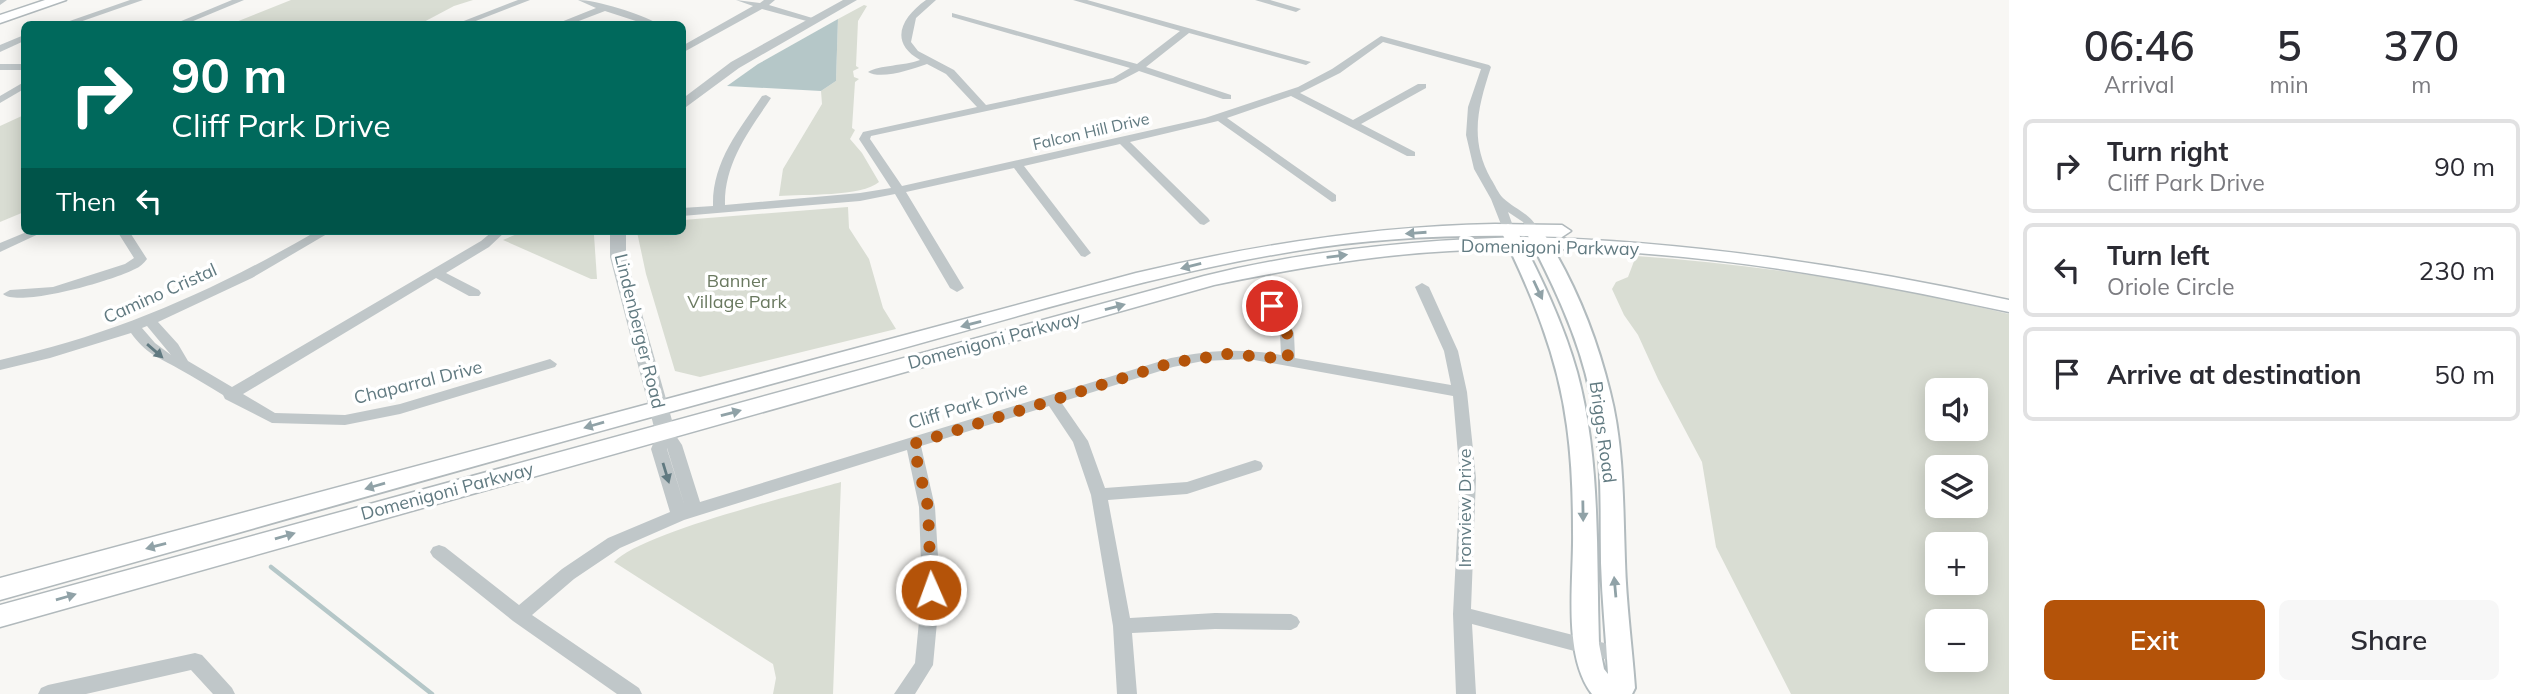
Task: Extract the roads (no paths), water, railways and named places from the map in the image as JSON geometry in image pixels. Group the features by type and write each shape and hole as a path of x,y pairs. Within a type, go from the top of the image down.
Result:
{"main road":[{"path":"0,19 60,0"},
{"name":"Domenigoni Parkway","path":"0,616 1167,272 1242,255 1345,239 1512,236 1698,240 1780,250 1942,278 2009,293"},
{"name":"Briggs Road","path":"1512,236 1548,312 1572,393 1581,457 1586,644 1592,674 1608,694"},
{"name":"Domenigoni Parkway","path":"1536,237 1752,260 1896,282 2009,306"},
{"name":"Briggs Road","path":"1536,237 1569,300 1586,343 1601,394 1611,477 1613,565 1622,688 1618,694"},
{"name":"Domenigoni Parkway","path":"0,589 662,419"}],"street":[{"path":"75,21 139,0"},
{"path":"188,21 240,0"},
{"path":"469,21 526,0"},
{"path":"582,0 645,21"},
{"path":"740,0 760,6 768,12 811,22"},
{"path":"686,48 771,0"},
{"path":"686,103 735,65 851,0"},
{"path":"932,0 916,11 907,23 906,42 915,53 950,72 984,108"},
{"path":"1077,0 1306,62"},
{"path":"1259,0 1296,9"},
{"path":"571,21 606,7"},
{"path":"955,15 1139,68 1227,97"},
{"path":"957,289 896,191 884,166 864,139 867,134 1116,80 1139,68 1187,30"},
{"path":"686,35 701,40"},
{"path":"0,49 21,39"},
{"name":"Falcon Hill Drive","path":"686,212 860,197 896,191 1220,118 1292,93 1336,71 1381,39 1486,67"},
{"path":"873,72 907,68 928,60"},
{"path":"0,67 21,67"},
{"name":"Briggs Road","path":"1486,67 1473,107 1471,135 1480,169 1497,199 1512,236"},
{"path":"1354,124 1422,86"},
{"path":"0,100 21,87"},
{"path":"1292,93 1411,154"},
{"path":"719,208 717,192 725,160 766,98"},
{"path":"1220,118 1332,198"},
{"path":"1122,140 1204,221"},
{"path":"1017,164 1085,253"},
{"name":"Briggs Road","path":"1497,199 1528,220 1536,237"},
{"path":"0,248 30,235"},
{"path":"10,294 54,291 130,267 141,259 126,235"},
{"name":"Camino Cristal","path":"0,365 59,353 151,322 234,282 319,235"},
{"path":"230,395 485,244 495,235"},
{"name":"Lindenberger Road","path":"618,235 618,257 662,419"},
{"path":"436,273 474,293"},
{"name":"Ironview Drive","path":"1423,287 1451,351 1461,392 1468,478 1462,614 1466,694"},
{"path":"1272,306 1287,333 1288,359"},
{"name":"Chaparral Drive","path":"151,322 159,334 180,352 182,363"},
{"name":"Chaparral Drive","path":"135,328 144,341 166,360 182,363 230,395 272,418 345,419 400,409 550,364"},
{"name":"Cliff Park Drive","path":"519,616 568,574 614,543 686,512 1171,363 1202,356 1249,354 1461,392"},
{"path":"1053,401 1080,441 1099,495 1122,626 1127,694"},
{"path":"662,419 659,449 686,512"},
{"path":"904,694 924,665 931,590 928,507 913,444"},
{"path":"1099,495 1187,488 1255,466"},
{"path":"439,552 519,616 632,694"},
{"path":"1462,614 1620,654"},
{"path":"1122,626 1215,621 1291,622"},
{"path":"48,694 195,661 225,694"}],"waterway":[{"path":"271,567 432,694"}],"park label":[{"name":"Banner Village Park","path":"737,290"}]}
